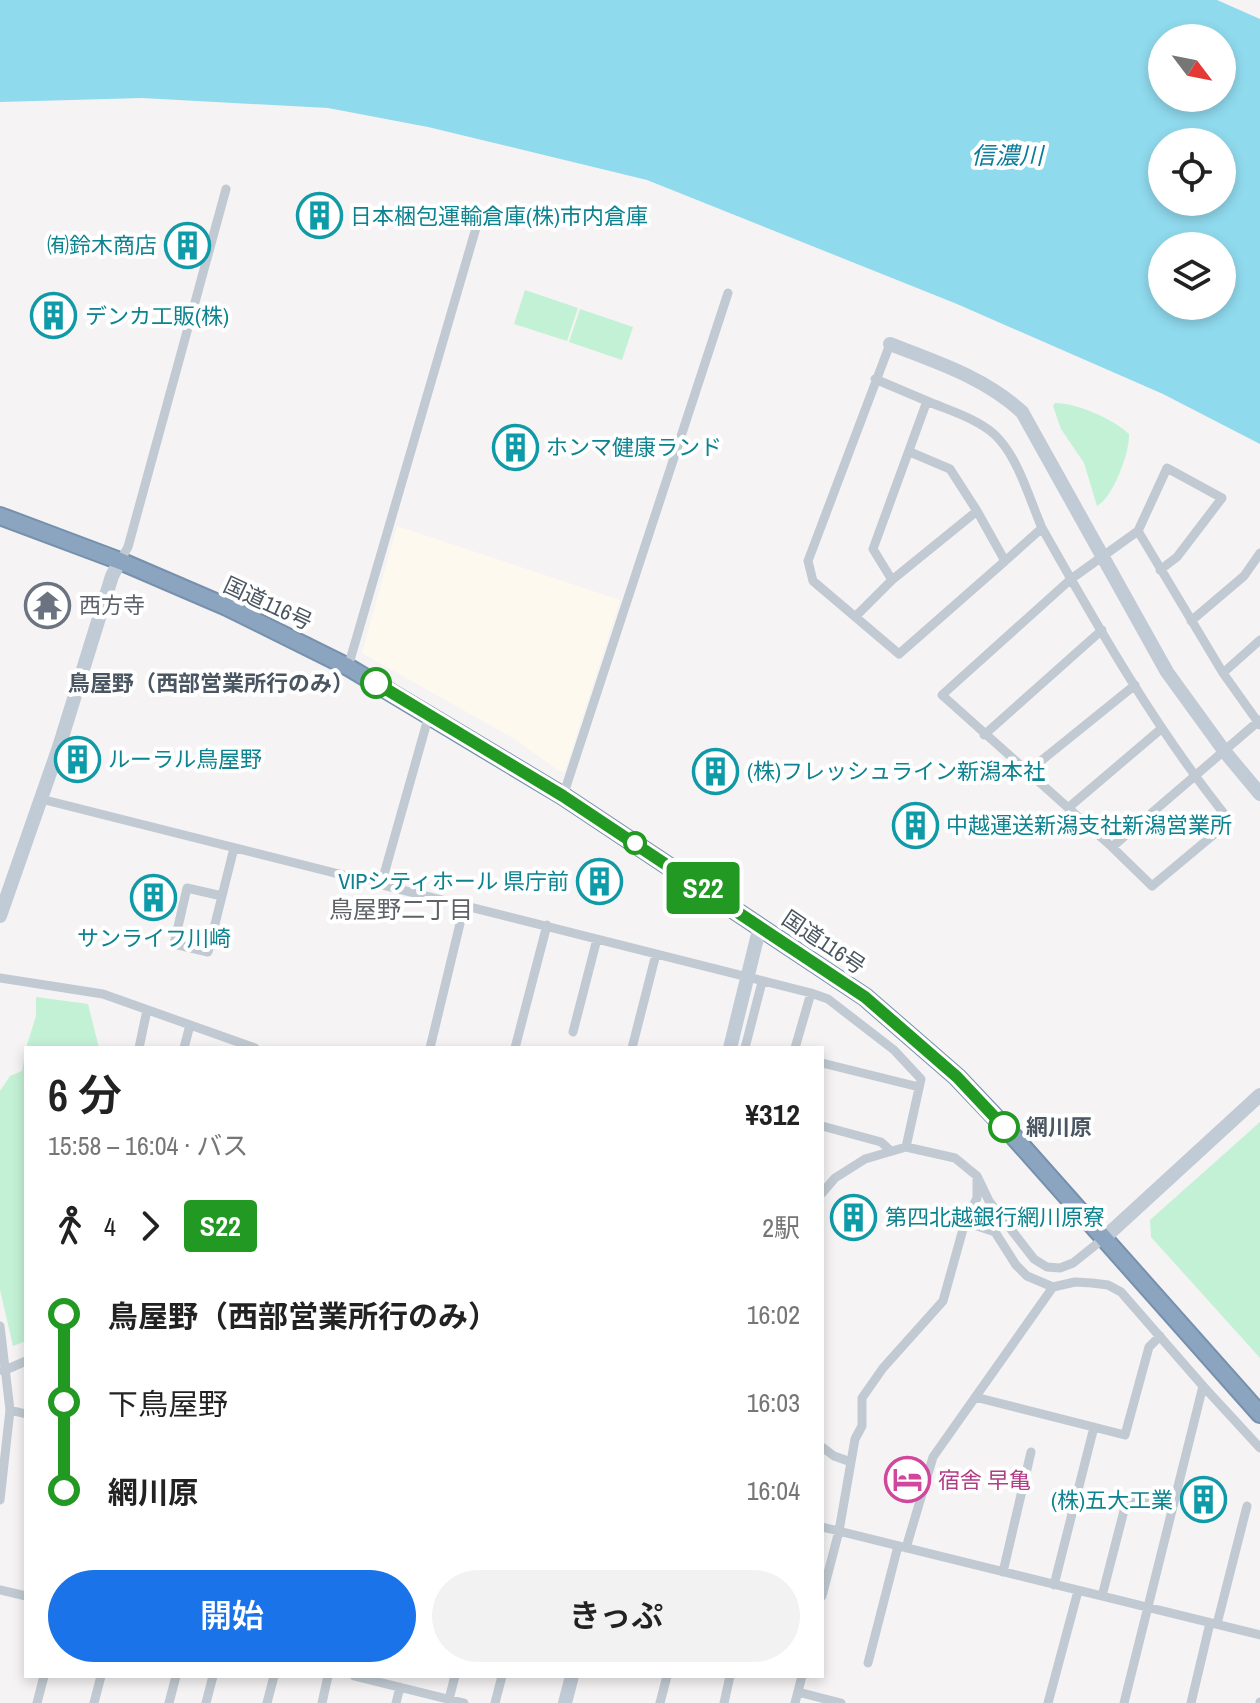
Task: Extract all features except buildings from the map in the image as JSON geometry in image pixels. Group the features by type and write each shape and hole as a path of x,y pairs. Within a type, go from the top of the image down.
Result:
{"highway":[{"name":"国道116号","path":"0,516 120,561 227,607 348,667 563,796 865,997 957,1077 1260,1414"}],"street":[{"path":"0,916 91,650 112,576 128,547 226,189"},
{"path":"348,667 478,221"},
{"path":"563,796 728,293"},
{"path":"1042,528 899,654 813,581 808,561 890,344 978,379 1006,397 1022,412 1167,672 1260,794"},
{"path":"875,379 976,422 994,434 1012,459 1042,528 1071,579 1161,729 1194,777 1230,821 1152,886 942,695 1071,579 1138,531 1167,468 1222,498 1177,557 1160,570"},
{"path":"892,580 873,549 927,401"},
{"path":"910,452 950,469 1005,561"},
{"path":"856,616 892,580 977,511"},
{"path":"1112,847 1259,722 1223,673 1138,531"},
{"path":"1191,621 1244,576 1260,553"},
{"path":"984,735 1102,630"},
{"path":"1223,673 1260,640"},
{"path":"1026,773 1135,685"},
{"path":"381,885 429,715"},
{"path":"1068,808 1161,729"},
{"path":"41,799 464,907 547,925 828,999 894,1050 921,1079 906,1147"},
{"path":"222,896 187,888 174,944 208,952 222,896 234,848"},
{"path":"430,1046 464,907"},
{"path":"516,1046 547,925"},
{"path":"749,1046 760,926"},
{"path":"573,1032 597,939"},
{"path":"633,1046 656,954"},
{"path":"0,978 103,994 190,1025 232,1044"},
{"path":"731,1046 755,980"},
{"path":"796,1046 811,993"},
{"path":"139,1046 147,1010"},
{"path":"185,1046 190,1025"},
{"path":"824,1063 919,1087"},
{"path":"824,1187 865,1159 906,1147 955,1158 977,1176 989,1201 1034,1259 1047,1267 1060,1268 1073,1263 1103,1239 1260,1095"},
{"path":"824,1127 881,1142 891,1151"},
{"path":"824,1588 839,1531 855,1439 862,1426 862,1398 883,1368 943,1301 965,1222 977,1198 977,1176"},
{"path":"965,1222 995,1232 1016,1265 1027,1276 1053,1287 1075,1282 1108,1285 1121,1292 1260,1448"},
{"path":"868,1663 902,1547 933,1457 1053,1287"},
{"path":"0,1326 10,1410 0,1500"},
{"path":"975,1397 1125,1435 1149,1347 1160,1336"},
{"path":"3,1371 24,1362"},
{"path":"1124,1703 1203,1386"},
{"path":"10,1410 24,1414"},
{"path":"1054,1585 1094,1427"},
{"path":"824,1448 851,1462"},
{"path":"1003,1572 1031,1452"},
{"path":"1102,1596 1127,1499 1172,1509"},
{"path":"1191,1703 1247,1506"},
{"path":"824,1527 1260,1635"},
{"path":"0,1590 24,1596"},
{"path":"1048,1703 1078,1591"},
{"path":"37,1703 43,1678"},
{"path":"94,1703 100,1678"},
{"path":"169,1703 175,1678"},
{"path":"206,1703 212,1678"},
{"path":"267,1703 273,1678"},
{"path":"322,1703 328,1678"},
{"path":"362,1678 462,1703"},
{"path":"449,1699 454,1678"},
{"path":"495,1703 501,1678"},
{"path":"565,1703 571,1678"},
{"path":"660,1703 666,1678"},
{"path":"724,1703 730,1678"},
{"path":"795,1703 802,1678"},
{"path":"396,1703 400,1687"},
{"path":"798,1692 841,1703"}],"shaded area":[{"path":"397,526 620,600 565,771 559,771 516,740 362,653"}],"green space":[{"path":"525,290 578,308 567,341 514,324"},
{"path":"580,309 633,327 622,360 569,342"},
{"path":"1055,403 1094,413 1129,434 1127,452 1119,474 1109,494 1097,506 1084,463 1061,429 1053,406"},
{"path":"36,997 88,1004 98,1046 27,1046 36,1016"},
{"path":"24,1060 24,1342 13,1346 0,1290 0,1091 10,1076 22,1071"},
{"path":"1260,1122 1260,1358 1151,1237 1150,1220"}],"water":[{"name":"信濃川","path":"0,0 1217,0 1260,19 1260,444 1163,394 957,304 647,180 428,127 328,108 142,98 0,102"}],"bus line":[{"name":"S22","path":"376,683 563,796 865,997 957,1077 1004,1127"}],"place":[{"name":"日本梱包運輸倉庫(株)市内倉庫","path":"319,216"},
{"name":"㈲鈴木商店","path":"188,245"},
{"name":"デンカ工販(株)","path":"54,316"},
{"name":"ホンマ健康ランド","path":"515,447"},
{"name":"西方寺","path":"48,605"},
{"name":"鳥屋野（西部営業所行のみ）","path":"376,683"},
{"name":"ルーラル鳥屋野","path":"77,759"},
{"name":"(株)フレッシュライン新潟本社","path":"716,771"},
{"name":"中越運送新潟支社新潟営業所","path":"915,825"},
{"name":"VIPシティホール 県庁前","path":"600,881"},
{"name":"サンライフ川崎","path":"154,897"},
{"name":"網川原","path":"1004,1127"},
{"name":"第四北越銀行網川原寮","path":"854,1217"},
{"name":"宿舎 早亀","path":"907,1480"},
{"name":"(株)五大工業","path":"1204,1500"}],"district":[{"name":"鳥屋野二丁目","path":"401,910"}]}
